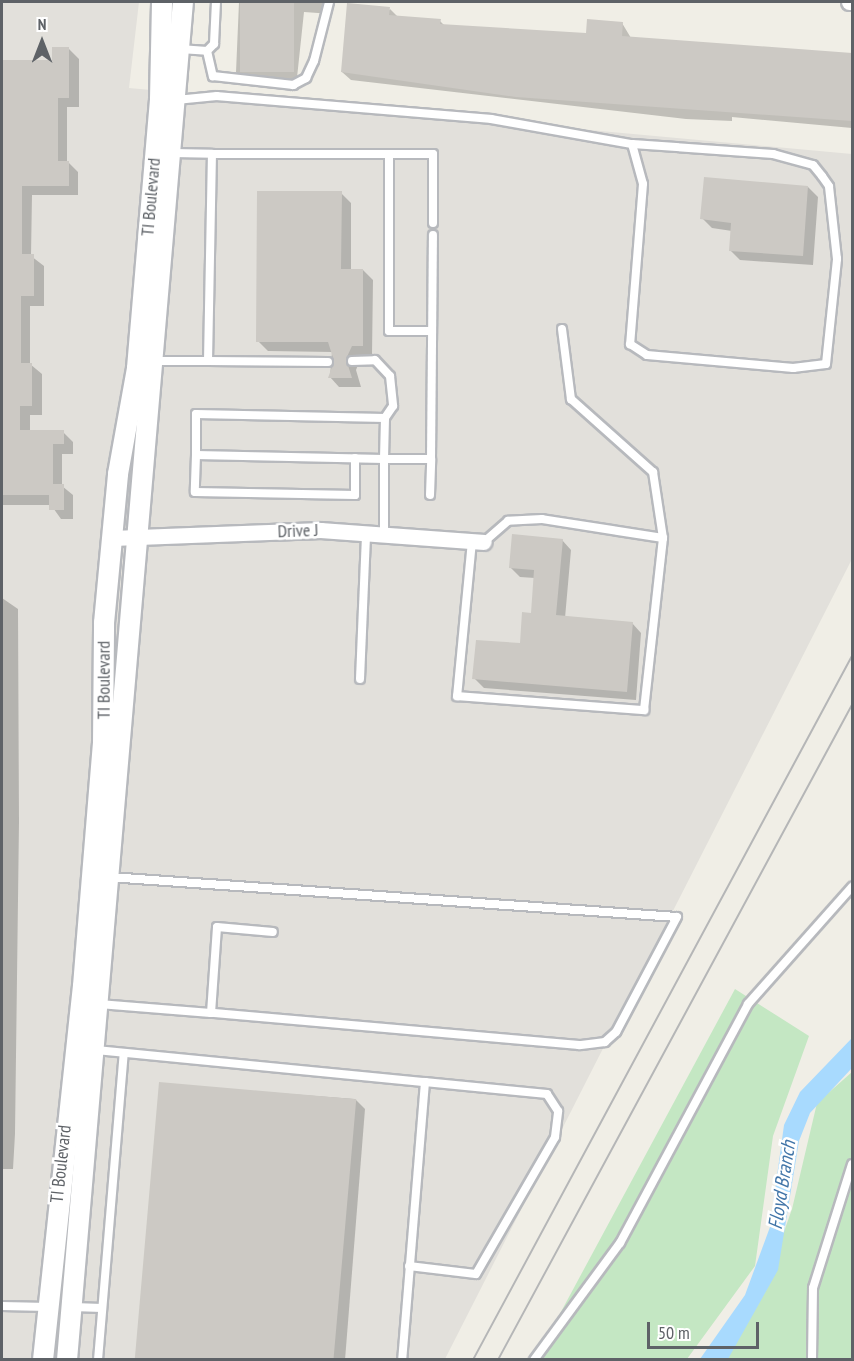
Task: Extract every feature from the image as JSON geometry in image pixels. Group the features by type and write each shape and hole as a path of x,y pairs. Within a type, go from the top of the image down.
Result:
{"street":[{"name":"TI Boulevard","path":"66,1359 96,1050 107,877 173,153 162,2"},
{"name":"TI Boulevard","path":"43,1359 104,744 104,623 112,538 137,368 169,99 180,49 183,2"},
{"name":"Drive J","path":"112,538 384,532 478,541"},
{"path":"48,1307 72,1307"}],"lane":[{"path":"180,49 207,51 214,44 216,2"},
{"path":"207,51 213,76 293,85 306,78 314,61 329,2"},
{"path":"169,99 217,96 490,119 632,144 773,154 813,165 829,186 837,259 826,364 793,368 647,355 630,344 643,184 632,144"},
{"path":"173,153 433,154 433,223"},
{"path":"208,361 212,154"},
{"path":"389,154 388,331 432,331"},
{"path":"430,495 433,235"},
{"path":"561,329 571,399 653,472 663,538 644,710 457,696 478,541 508,521 542,519 663,538"},
{"path":"352,361 375,360 390,376 393,406 385,418 384,532"},
{"path":"153,361 328,362"},
{"path":"355,458 355,495 195,492 196,414 385,418"},
{"path":"196,455 431,459"},
{"path":"360,679 366,532"},
{"path":"98,1004 579,1045 605,1042 616,1032 677,917 107,877"},
{"path":"534,1359 620,1243 748,1004 852,888"},
{"path":"211,1013 217,927 273,932"},
{"path":"96,1050 548,1094 558,1111 555,1137 476,1274 409,1266"},
{"path":"98,1359 124,1053"},
{"path":"402,1359 425,1082"},
{"path":"812,1359 813,1288 852,1164"},
{"path":"2,1306 48,1307"},
{"path":"72,1307 102,1308"}],"shaded area":[{"path":"2,2 139,2 129,88 852,154 852,559 445,1359 2,1360"}],"green space":[{"path":"735,989 809,1036 773,1136 755,1266 687,1359 535,1360"},
{"path":"852,1072 852,1359 724,1360 763,1291 792,1209 817,1103"}],"water":[{"name":"Floyd Branch","path":"852,1038 852,1068 810,1113 799,1141 778,1270 728,1359 700,1359 745,1295 770,1227 784,1125 800,1092"}],"building":[{"path":"240,2 294,2 294,72 240,72"},
{"path":"347,3 390,7 389,15 441,19 440,24 586,33 587,19 623,22 622,36 852,53 852,121 516,97 341,72"},
{"path":"52,47 69,47 69,98 58,98 58,161 69,161 69,186 22,186 22,254 34,254 34,296 21,296 21,363 32,363 32,406 20,406 20,430 64,430 64,444 53,444 53,484 64,484 64,510 49,510 49,495 2,495 2,60 52,60"},
{"path":"704,177 808,186 803,256 729,251 731,223 700,219"},
{"path":"257,191 342,191 341,269 363,269 363,346 352,346 346,359 352,378 328,378 334,361 328,342 256,342"},
{"path":"512,534 563,539 556,615 633,622 627,692 472,679 476,640 520,643 522,612 531,613 534,570 509,568"},
{"path":"159,1082 356,1099 333,1360 135,1359"}],"tram line":[{"path":"473,1360 852,656"},
{"path":"498,1360 852,705"}]}
